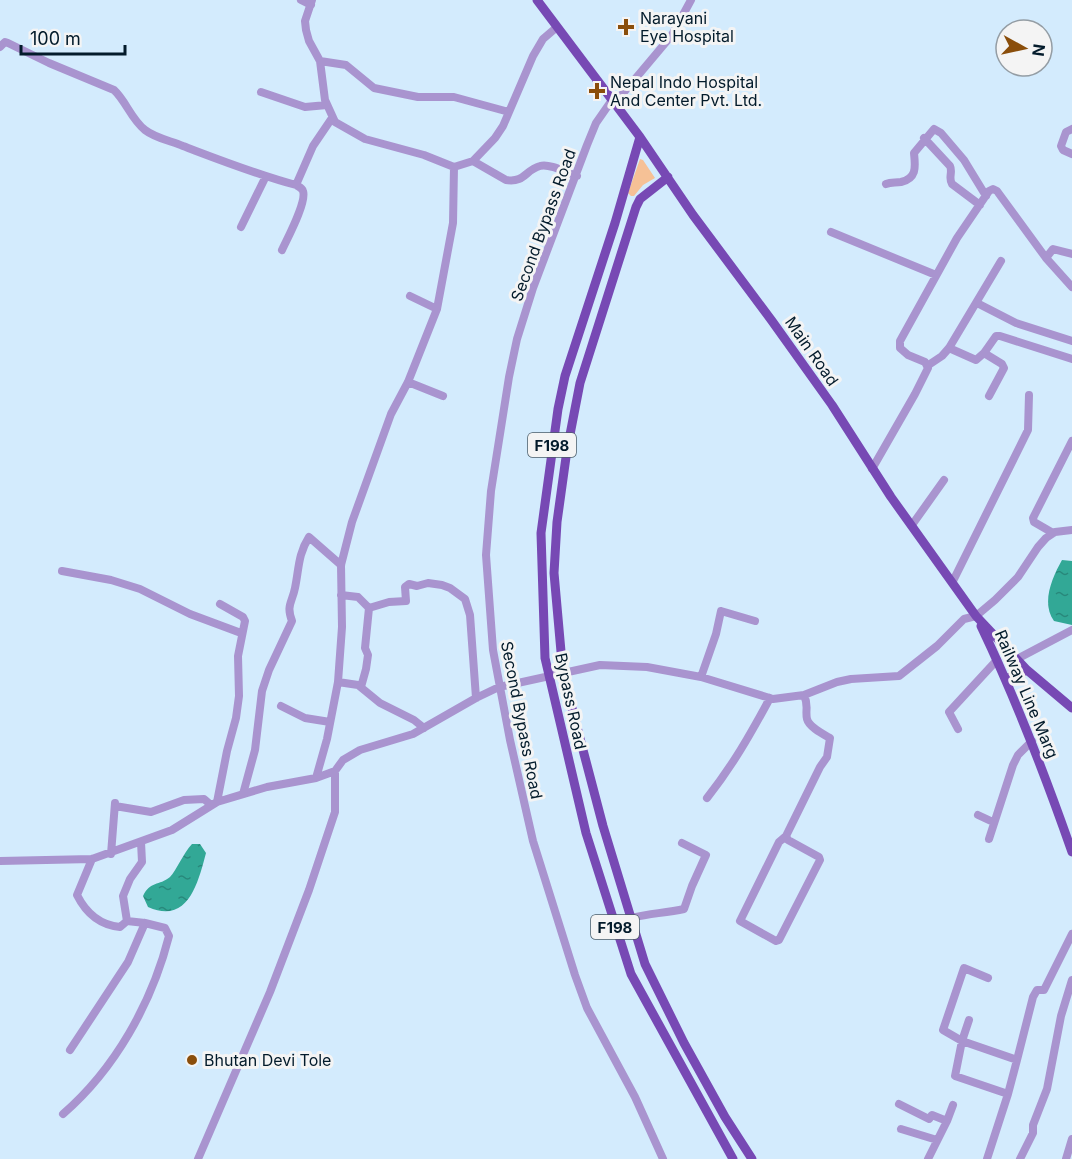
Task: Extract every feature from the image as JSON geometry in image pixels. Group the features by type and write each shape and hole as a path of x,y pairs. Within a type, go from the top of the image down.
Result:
{"main road":[{"name":"Main Road","path":"537,0 640,137 693,215 751,291 832,405 872,469 976,616 1027,670 1072,708"},
{"name":"F198","path":"615,223 640,137"},
{"name":"F198","path":"630,227 640,199 668,177"},
{"path":"615,223 630,227"},
{"name":"Bypass Road","path":"615,223 565,376 552,448 540,533 545,658 580,810 613,923 631,974 733,1159"},
{"name":"Bypass Road","path":"630,227 580,383 567,450 557,522 554,573 563,674 603,826 645,964 684,1043 752,1159"},
{"path":"552,448 567,450"},
{"name":"Railway Line Marg","path":"976,616 1032,741 1072,852"},
{"path":"1006,679 1027,670"},
{"path":"725,1146 738,1137"}],"street":[{"path":"301,0 311,2 305,21 306,30 320,61 327,105 338,126 365,139 424,155 454,167 464,166 473,161 495,138 538,46 557,27"},
{"name":"Second Bypass Road","path":"663,1159 635,1097 587,1008 533,841 499,687 493,650 486,555 497,446 517,339 550,240 596,123 672,35 691,0"},
{"path":"0,47 8,42 49,63 114,90 121,96 126,108 141,126 154,135 266,176 296,184 303,189 300,209 282,250"},
{"path":"320,61 346,65 374,88 418,97 454,97 509,112"},
{"path":"261,92 305,107 327,105"},
{"path":"296,184 313,146 332,118"},
{"path":"886,184 903,182 913,175 916,166 914,153 924,138 934,129 964,160 986,196"},
{"path":"1072,129 1066,132 1061,146 1063,150 1072,154"},
{"path":"924,138 950,166 952,184 980,205"},
{"path":"473,161 506,180 512,181 519,180 540,166 577,176"},
{"path":"316,778 338,682 342,627 341,565 352,522 391,414 408,382 437,309 453,223 454,167"},
{"path":"241,227 266,176"},
{"path":"872,469 928,368 925,362 908,355 900,348 900,341 957,238 993,189 998,191 1046,258 1072,287"},
{"path":"831,232 936,275"},
{"path":"1046,258 1053,249 1072,254"},
{"path":"927,366 949,348 1001,261"},
{"path":"410,296 437,309"},
{"path":"977,303 1016,323 1072,340"},
{"path":"949,348 976,360 996,336 1000,336 1072,359"},
{"path":"984,353 1002,364 1004,368 989,396"},
{"path":"408,382 443,396"},
{"path":"953,581 1028,430 1029,394"},
{"path":"1053,533 1034,522 1033,518 1072,441"},
{"path":"912,525 944,480"},
{"path":"0,861 92,860 111,854 172,830 214,804 243,794 298,780 316,778 335,771 343,760 360,750 392,742 424,728 499,687 600,665 646,667 701,677 773,699 804,694 844,680 899,676 937,646 964,619 976,616 1018,577 1038,547 1053,533 1072,530"},
{"path":"243,794 255,750 262,691 269,670 292,621 288,611 295,589 298,560 309,537 341,565"},
{"path":"62,571 111,580 140,589 190,614 241,633"},
{"path":"369,608 389,602 406,601 405,587 409,584 442,585 465,599 470,615 476,698"},
{"path":"341,595 358,597 369,608"},
{"path":"214,804 236,718 238,656 245,621 243,617 220,604"},
{"path":"361,687 368,655 365,648 369,608"},
{"path":"701,677 716,634 721,611 755,621"},
{"path":"1017,659 1072,630"},
{"path":"958,729 949,712 997,660"},
{"path":"338,682 358,685 380,703 414,720 424,728"},
{"path":"786,836 788,840 819,857 820,860 779,940 776,940 740,921 779,842 786,836 827,757 830,738 811,725 807,719 808,703 804,694"},
{"path":"706,798 744,747 770,698"},
{"path":"281,706 305,718 330,722"},
{"path":"988,839 1013,765 1018,755 1032,741"},
{"path":"198,1159 270,992 309,890 335,812 335,771"},
{"path":"111,854 115,804 151,812 184,800 204,799 214,804"},
{"path":"978,815 993,822"},
{"path":"127,921 123,896 130,879 142,862 141,842"},
{"path":"613,923 631,916 654,915 684,909 706,855 682,843"},
{"path":"63,1114 82,1098 136,1024 153,987 169,936 165,928 145,922 127,921 120,927 113,926 98,921 83,908 78,895 92,860"},
{"path":"70,1050 128,962 145,922"},
{"path":"987,1159 1008,1094 1033,997 1037,990 1044,990 1072,934"},
{"path":"988,978 964,968 943,1030 962,1041 1017,1060"},
{"path":"1020,1159 1033,1133 1033,1125 1047,1089 1061,1016 1072,980"},
{"path":"969,1020 955,1076 1008,1094"},
{"path":"899,1104 929,1119 932,1115 947,1121"},
{"path":"928,1159 953,1105"},
{"path":"901,1129 937,1140"},
{"path":"1066,1159 1072,1139"}],"shaded area":[{"path":"640,159 655,178 631,196 628,193"}],"water":[{"path":"1062,560 1072,561 1072,625 1054,621 1048,606 1049,590"},
{"path":"192,844 200,844 206,853 195,888 189,898 182,906 173,910 162,911 148,907 143,896 146,891 170,877"}],"place":[{"name":"Narayani Eye Hospital","path":"626,27"},
{"name":"Nepal Indo Hospital And Center Pvt. Ltd.","path":"597,91"},
{"name":"Bhutan Devi Tole","path":"192,1060"}]}
